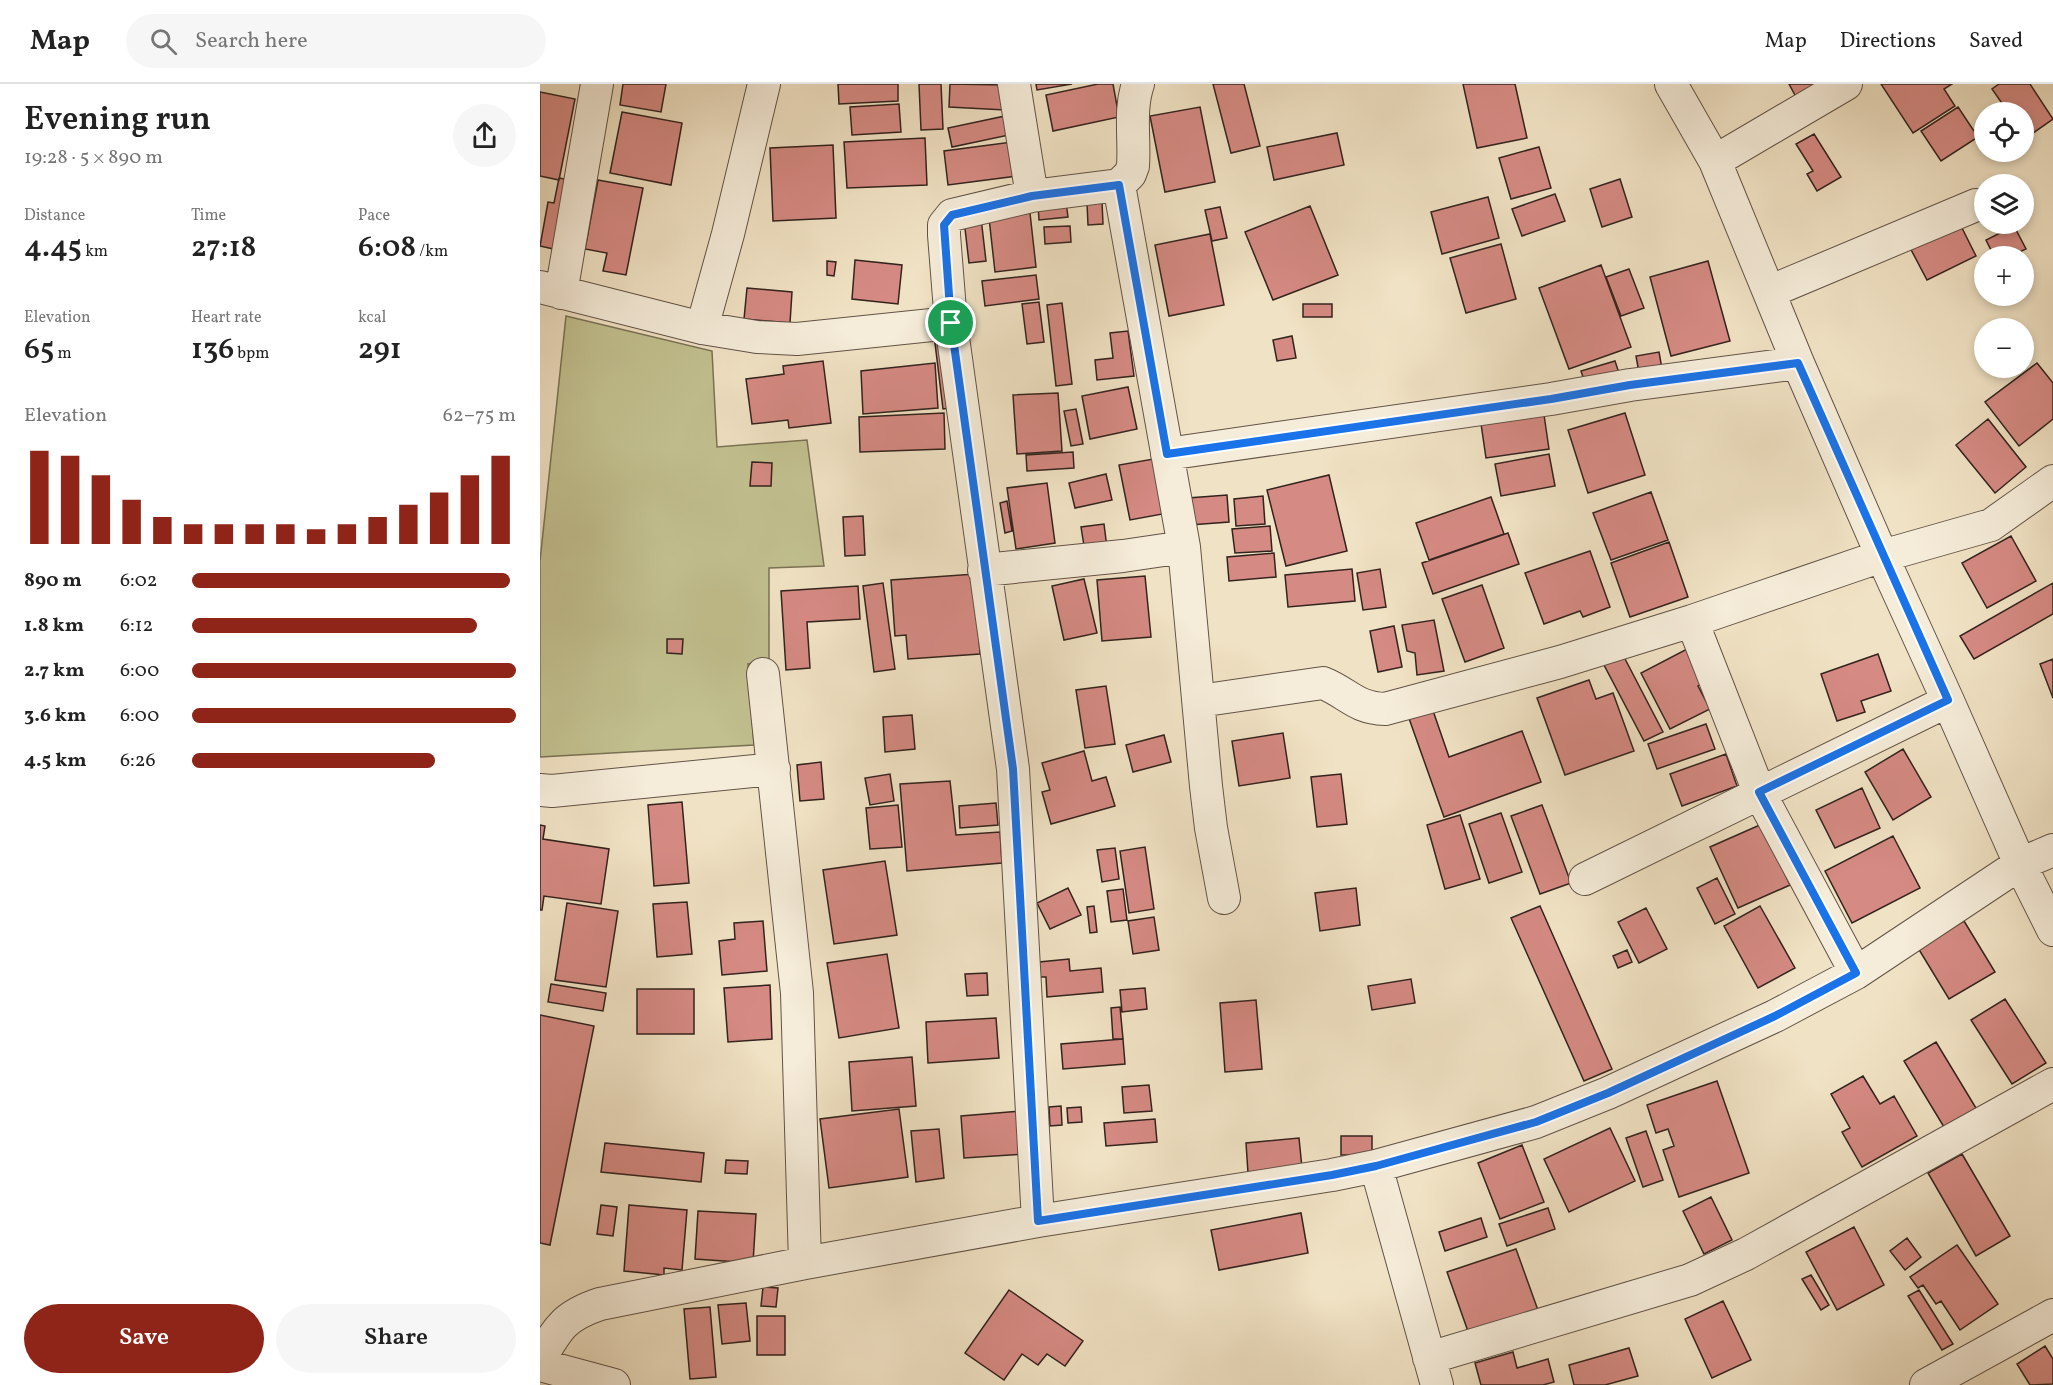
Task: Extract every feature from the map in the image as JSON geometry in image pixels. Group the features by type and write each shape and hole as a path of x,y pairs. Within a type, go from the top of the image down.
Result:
{"street":[{"path":"597,84 550,290 702,328 757,337 797,339 951,323"},
{"path":"702,328 728,234 764,84"},
{"path":"1014,84 1032,196"},
{"path":"1038,1221 1013,769 951,323 944,225 952,215 1032,196 1119,185 1130,174 1133,166 1133,110 1134,94 1138,84"},
{"path":"1671,84 1715,161 1798,363 1882,556 2020,864 2053,930"},
{"path":"1715,161 1846,84"},
{"path":"1119,185 1184,546 1211,828 1224,898"},
{"path":"1769,292 1974,207"},
{"path":"1167,454 1551,399 1630,385 1798,363"},
{"path":"1199,701 1323,683 1334,687 1362,706 1385,709 1560,662 1692,621 1882,556 1990,525 2053,482"},
{"path":"984,570 1123,556 1184,546"},
{"path":"1692,621 1759,792 1856,973"},
{"path":"764,674 797,993 805,1263"},
{"path":"1585,879 1948,700"},
{"path":"540,790 552,791 774,769"},
{"path":"540,1359 558,1329 578,1311 600,1304 805,1263 1038,1221 1332,1175 1376,1166 1536,1122 1577,1106 1775,1016 1856,973 2020,864 2053,850"},
{"path":"1376,1166 1433,1371 1690,1280 1746,1254 2053,1084"},
{"path":"1926,1385 2053,1315"},
{"path":"540,1365 614,1385"}],"shaded area":[{"path":"566,316 712,351 717,447 807,440 824,566 769,568 769,661 748,664 754,745 540,757 540,561"}],"building":[{"path":"623,84 666,84 661,112 620,105"},
{"path":"838,84 898,84 898,101 839,104"},
{"path":"919,84 941,84 943,129 921,130"},
{"path":"950,84 1005,85 1005,110 949,107"},
{"path":"1036,84 1072,84 1037,90"},
{"path":"1098,84 1113,84 1119,117 1053,131 1046,95"},
{"path":"1213,84 1244,84 1260,146 1231,153"},
{"path":"1463,84 1515,84 1527,138 1477,148"},
{"path":"1789,84 1820,84 1796,97"},
{"path":"1881,84 1952,84 1944,89 1955,106 1913,133"},
{"path":"1999,84 2030,84 2053,119 2034,132 2034,102 2001,102 1992,89"},
{"path":"540,92 575,99 559,180 540,176"},
{"path":"899,104 901,132 852,135 850,107"},
{"path":"1200,107 1215,182 1165,192 1150,116"},
{"path":"1958,107 1974,131 1974,140 1941,161 1921,131"},
{"path":"622,112 682,123 671,185 610,173"},
{"path":"1005,116 1009,135 952,147 948,128"},
{"path":"1337,133 1344,165 1274,180 1267,147"},
{"path":"1814,134 1841,177 1817,191 1807,174 1813,171 1796,144"},
{"path":"925,138 927,185 847,188 844,142"},
{"path":"1012,142 1017,176 948,185 944,151"},
{"path":"833,145 836,218 773,221 770,148"},
{"path":"1539,147 1551,188 1511,199 1499,158"},
{"path":"559,178 570,180 558,250 540,246 548,202 554,203"},
{"path":"1620,179 1632,217 1602,227 1590,189"},
{"path":"598,180 643,188 626,275 603,271 607,253 585,249"},
{"path":"1555,194 1565,221 1522,236 1512,209"},
{"path":"1488,197 1499,238 1442,254 1431,212"},
{"path":"1066,202 1068,217 1039,220 1038,205"},
{"path":"1102,202 1103,224 1088,225 1087,203"},
{"path":"1310,206 1338,275 1273,300 1245,232"},
{"path":"1220,207 1227,238 1212,241 1205,210"},
{"path":"1030,213 1036,267 995,272 989,218"},
{"path":"981,218 986,261 969,263 964,220"},
{"path":"1957,218 1974,252 1974,257 1927,280 1907,242"},
{"path":"1070,226 1071,242 1045,244 1044,227"},
{"path":"1210,234 1224,305 1169,316 1155,245"},
{"path":"1998,234 2018,234 2024,246 1989,246 1986,240"},
{"path":"1501,244 1516,299 1466,313 1450,258"},
{"path":"855,260 902,265 898,304 852,299"},
{"path":"827,261 836,262 834,276 827,275"},
{"path":"1708,261 1730,341 1671,356 1650,277"},
{"path":"1601,265 1631,347 1569,369 1539,288"},
{"path":"1629,269 1644,308 1621,316 1606,277"},
{"path":"1036,275 1039,299 985,306 982,281"},
{"path":"747,288 792,292 790,323 744,319"},
{"path":"1039,302 1044,342 1027,344 1022,304"},
{"path":"1062,303 1072,384 1056,386 1047,305"},
{"path":"1303,304 1332,304 1332,317 1303,317"},
{"path":"1128,331 1134,376 1097,380 1095,360 1113,358 1110,333"},
{"path":"948,333 957,407 943,409 934,335"},
{"path":"1292,336 1296,358 1277,361 1273,340"},
{"path":"1659,352 1662,369 1639,373 1636,356"},
{"path":"823,361 831,423 789,428 788,420 752,424 746,379 784,374 783,366"},
{"path":"1615,361 1620,376 1586,386 1581,371"},
{"path":"935,363 938,408 863,414 861,371"},
{"path":"2037,363 2053,383 2053,419 2019,446 1985,402 2017,378 2034,378 2034,365"},
{"path":"1128,387 1137,429 1090,439 1082,396"},
{"path":"1058,393 1062,451 1017,454 1013,395"},
{"path":"1543,408 1549,449 1486,458 1480,417"},
{"path":"1076,409 1083,444 1071,446 1064,411"},
{"path":"944,413 945,449 860,452 859,417"},
{"path":"1625,413 1645,475 1588,493 1568,430"},
{"path":"1988,419 2026,467 1995,493 1956,445"},
{"path":"1073,452 1074,468 1027,471 1026,455"},
{"path":"1549,454 1555,486 1501,496 1495,464"},
{"path":"1159,458 1168,513 1130,520 1119,465"},
{"path":"752,462 772,463 771,486 750,486"},
{"path":"1106,474 1112,500 1075,508 1069,483"},
{"path":"1329,475 1347,551 1286,566 1267,490"},
{"path":"1047,483 1055,543 1016,549 1007,488"},
{"path":"1651,492 1668,540 1611,560 1593,513"},
{"path":"1227,495 1229,522 1190,525 1188,498"},
{"path":"1263,496 1265,524 1236,526 1234,499"},
{"path":"1491,497 1504,534 1429,560 1416,523"},
{"path":"1007,501 1012,531 1005,533 1000,503"},
{"path":"863,516 865,555 845,556 843,517"},
{"path":"1104,524 1107,548 1085,552 1081,527"},
{"path":"1270,526 1272,551 1235,553 1232,529"},
{"path":"1508,533 1519,564 1433,594 1422,563"},
{"path":"2011,536 2036,581 1987,608 1962,563"},
{"path":"1669,542 1688,597 1630,617 1611,563"},
{"path":"1590,551 1610,607 1583,617 1580,611 1544,624 1525,573"},
{"path":"1274,553 1276,577 1229,581 1227,557"},
{"path":"1352,569 1355,601 1288,607 1285,575"},
{"path":"1380,569 1386,607 1363,610 1357,573"},
{"path":"975,574 980,654 908,659 906,635 895,636 891,580"},
{"path":"1145,576 1151,637 1102,641 1097,580"},
{"path":"1084,579 1097,633 1064,640 1052,586"},
{"path":"883,583 895,669 874,672 863,586"},
{"path":"2053,583 2053,614 1974,659 1960,636"},
{"path":"1482,585 1504,648 1465,662 1442,599"},
{"path":"858,586 860,619 807,622 810,668 786,670 781,591"},
{"path":"1434,620 1444,671 1417,675 1415,653 1407,651 1402,625"},
{"path":"1394,626 1402,667 1378,672 1370,631"},
{"path":"667,639 683,639 682,654 667,653"},
{"path":"1689,648 1707,681 1698,686 1710,709 1670,729 1641,673"},
{"path":"1878,654 1891,691 1861,701 1865,712 1837,721 1821,674"},
{"path":"1623,655 1663,732 1644,741 1604,665"},
{"path":"2053,659 2053,698 2040,664"},
{"path":"1589,680 1596,699 1613,693 1634,751 1565,775 1537,698"},
{"path":"1106,686 1115,744 1085,748 1076,690"},
{"path":"1430,702 1449,757 1522,731 1541,782 1444,817 1406,710"},
{"path":"912,715 915,749 885,752 883,717"},
{"path":"1706,724 1715,749 1657,769 1648,744"},
{"path":"1283,733 1290,778 1239,786 1232,741"},
{"path":"1164,735 1171,762 1133,772 1126,745"},
{"path":"1903,749 1931,797 1893,820 1865,772"},
{"path":"1084,751 1092,781 1106,777 1115,806 1051,824 1042,792 1050,790 1042,763"},
{"path":"1726,754 1737,786 1682,806 1670,774"},
{"path":"821,762 824,799 800,801 797,765"},
{"path":"890,774 894,801 870,805 865,778"},
{"path":"1341,774 1347,824 1317,827 1311,777"},
{"path":"950,781 956,835 1000,832 1002,863 907,871 900,784"},
{"path":"1862,788 1880,828 1835,848 1816,810"},
{"path":"682,802 689,883 654,886 648,805"},
{"path":"996,803 998,825 960,828 959,806"},
{"path":"898,805 902,847 870,849 866,808"},
{"path":"1542,805 1571,883 1540,894 1511,816"},
{"path":"1501,813 1522,872 1489,883 1469,824"},
{"path":"1460,815 1480,879 1445,889 1427,825"},
{"path":"1762,824 1790,885 1738,908 1710,847"},
{"path":"540,825 545,826 543,839 609,849 601,904 544,896 542,910 540,910"},
{"path":"1893,836 1920,888 1852,923 1825,871"},
{"path":"1145,847 1154,909 1129,913 1120,851"},
{"path":"1115,848 1119,879 1102,882 1097,850"},
{"path":"885,861 897,935 834,944 823,870"},
{"path":"1717,878 1735,914 1715,924 1697,888"},
{"path":"1068,888 1081,915 1050,929 1037,903"},
{"path":"1356,888 1360,925 1320,931 1315,893"},
{"path":"1123,889 1127,920 1111,922 1107,891"},
{"path":"687,902 692,954 657,957 653,904"},
{"path":"567,903 618,911 606,987 555,980"},
{"path":"1094,906 1097,932 1090,933 1087,907"},
{"path":"1540,906 1612,1069 1584,1081 1511,918"},
{"path":"1760,906 1795,968 1758,988 1724,926"},
{"path":"1646,908 1667,949 1639,963 1618,922"},
{"path":"1154,917 1159,950 1133,954 1128,921"},
{"path":"763,921 767,971 722,975 719,941 735,939 734,923"},
{"path":"1964,921 1995,972 1949,999 1918,948"},
{"path":"1627,950 1632,962 1618,968 1613,956"},
{"path":"887,954 899,1028 839,1038 827,963"},
{"path":"1069,959 1070,971 1101,968 1103,992 1047,997 1046,977 1040,977 1039,962"},
{"path":"987,973 988,995 967,996 965,974"},
{"path":"1411,979 1415,1003 1372,1010 1368,986"},
{"path":"551,984 606,993 603,1011 548,1002"},
{"path":"770,985 772,1039 728,1042 724,988"},
{"path":"1145,988 1147,1009 1122,1012 1120,990"},
{"path":"637,989 694,989 694,1034 637,1034"},
{"path":"2005,999 2046,1063 2012,1084 1971,1020"},
{"path":"1256,1000 1262,1069 1225,1072 1220,1003"},
{"path":"1120,1007 1123,1039 1113,1039 1111,1008"},
{"path":"540,1015 594,1026 550,1245 540,1243"},
{"path":"996,1018 999,1058 928,1063 926,1022"},
{"path":"1123,1039 1125,1064 1063,1069 1061,1044"},
{"path":"1936,1042 1979,1113 1947,1132 1904,1061"},
{"path":"912,1057 916,1106 852,1111 849,1062"},
{"path":"1863,1076 1880,1104 1894,1096 1917,1136 1862,1167 1842,1132 1850,1128 1831,1094"},
{"path":"1717,1081 1749,1173 1679,1197 1663,1150 1674,1146 1668,1129 1656,1133 1647,1105"},
{"path":"1149,1085 1152,1111 1124,1113 1122,1087"},
{"path":"1061,1106 1062,1125 1050,1126 1049,1107"},
{"path":"1081,1107 1082,1122 1068,1123 1067,1108"},
{"path":"899,1109 908,1177 829,1188 820,1119"},
{"path":"1022,1111 1026,1154 964,1158 961,1116"},
{"path":"1155,1119 1157,1142 1106,1146 1104,1123"},
{"path":"1610,1128 1635,1181 1569,1212 1544,1159"},
{"path":"939,1129 944,1178 916,1182 911,1131"},
{"path":"1646,1131 1663,1180 1643,1187 1626,1138"},
{"path":"1341,1136 1372,1136 1372,1155 1341,1155"},
{"path":"1299,1138 1302,1168 1248,1173 1246,1143"},
{"path":"605,1143 704,1153 701,1182 601,1172"},
{"path":"1522,1145 1544,1202 1500,1219 1478,1163"},
{"path":"1962,1154 2010,1236 1976,1256 1928,1173"},
{"path":"726,1160 748,1161 747,1174 725,1173"},
{"path":"1711,1197 1732,1240 1704,1254 1683,1211"},
{"path":"601,1205 617,1207 613,1236 597,1234"},
{"path":"629,1205 687,1210 682,1270 664,1268 664,1275 624,1271"},
{"path":"1548,1208 1555,1229 1507,1246 1499,1224"},
{"path":"698,1211 756,1214 753,1263 695,1259"},
{"path":"1301,1213 1308,1253 1219,1270 1211,1230"},
{"path":"1481,1218 1487,1237 1445,1251 1439,1232"},
{"path":"1854,1227 1884,1285 1837,1310 1806,1252"},
{"path":"1907,1238 1921,1257 1905,1270 1890,1251"},
{"path":"1957,1245 1998,1304 1960,1330 1941,1301 1936,1304 1923,1285 1918,1288 1910,1277"},
{"path":"1516,1249 1539,1313 1470,1337 1447,1272"},
{"path":"1811,1275 1829,1305 1821,1310 1802,1279"},
{"path":"763,1287 778,1288 776,1307 761,1306"},
{"path":"1009,1290 1083,1341 1065,1366 1047,1354 1038,1365 1022,1354 1004,1380 965,1353"},
{"path":"1919,1290 1953,1344 1942,1350 1908,1296"},
{"path":"1723,1301 1751,1360 1712,1378 1685,1319"},
{"path":"746,1303 750,1341 722,1344 718,1305"},
{"path":"710,1307 716,1377 690,1379 684,1309"},
{"path":"757,1316 785,1316 785,1355 757,1355"},
{"path":"2045,1346 2053,1359 2053,1384 2030,1385 2017,1364"},
{"path":"1629,1348 1638,1376 1605,1385 1574,1385 1569,1365"},
{"path":"1513,1352 1517,1368 1548,1359 1554,1382 1543,1385 1481,1385 1475,1363"}],"route":[{"path":"1119,185 1167,454 1551,399 1706,374 1798,363 1948,700 1759,792 1856,973 1775,1016 1608,1093 1536,1122 1376,1166 1332,1175 1038,1221 1013,769 951,323 944,225 952,215 1032,196 1119,185"}]}
